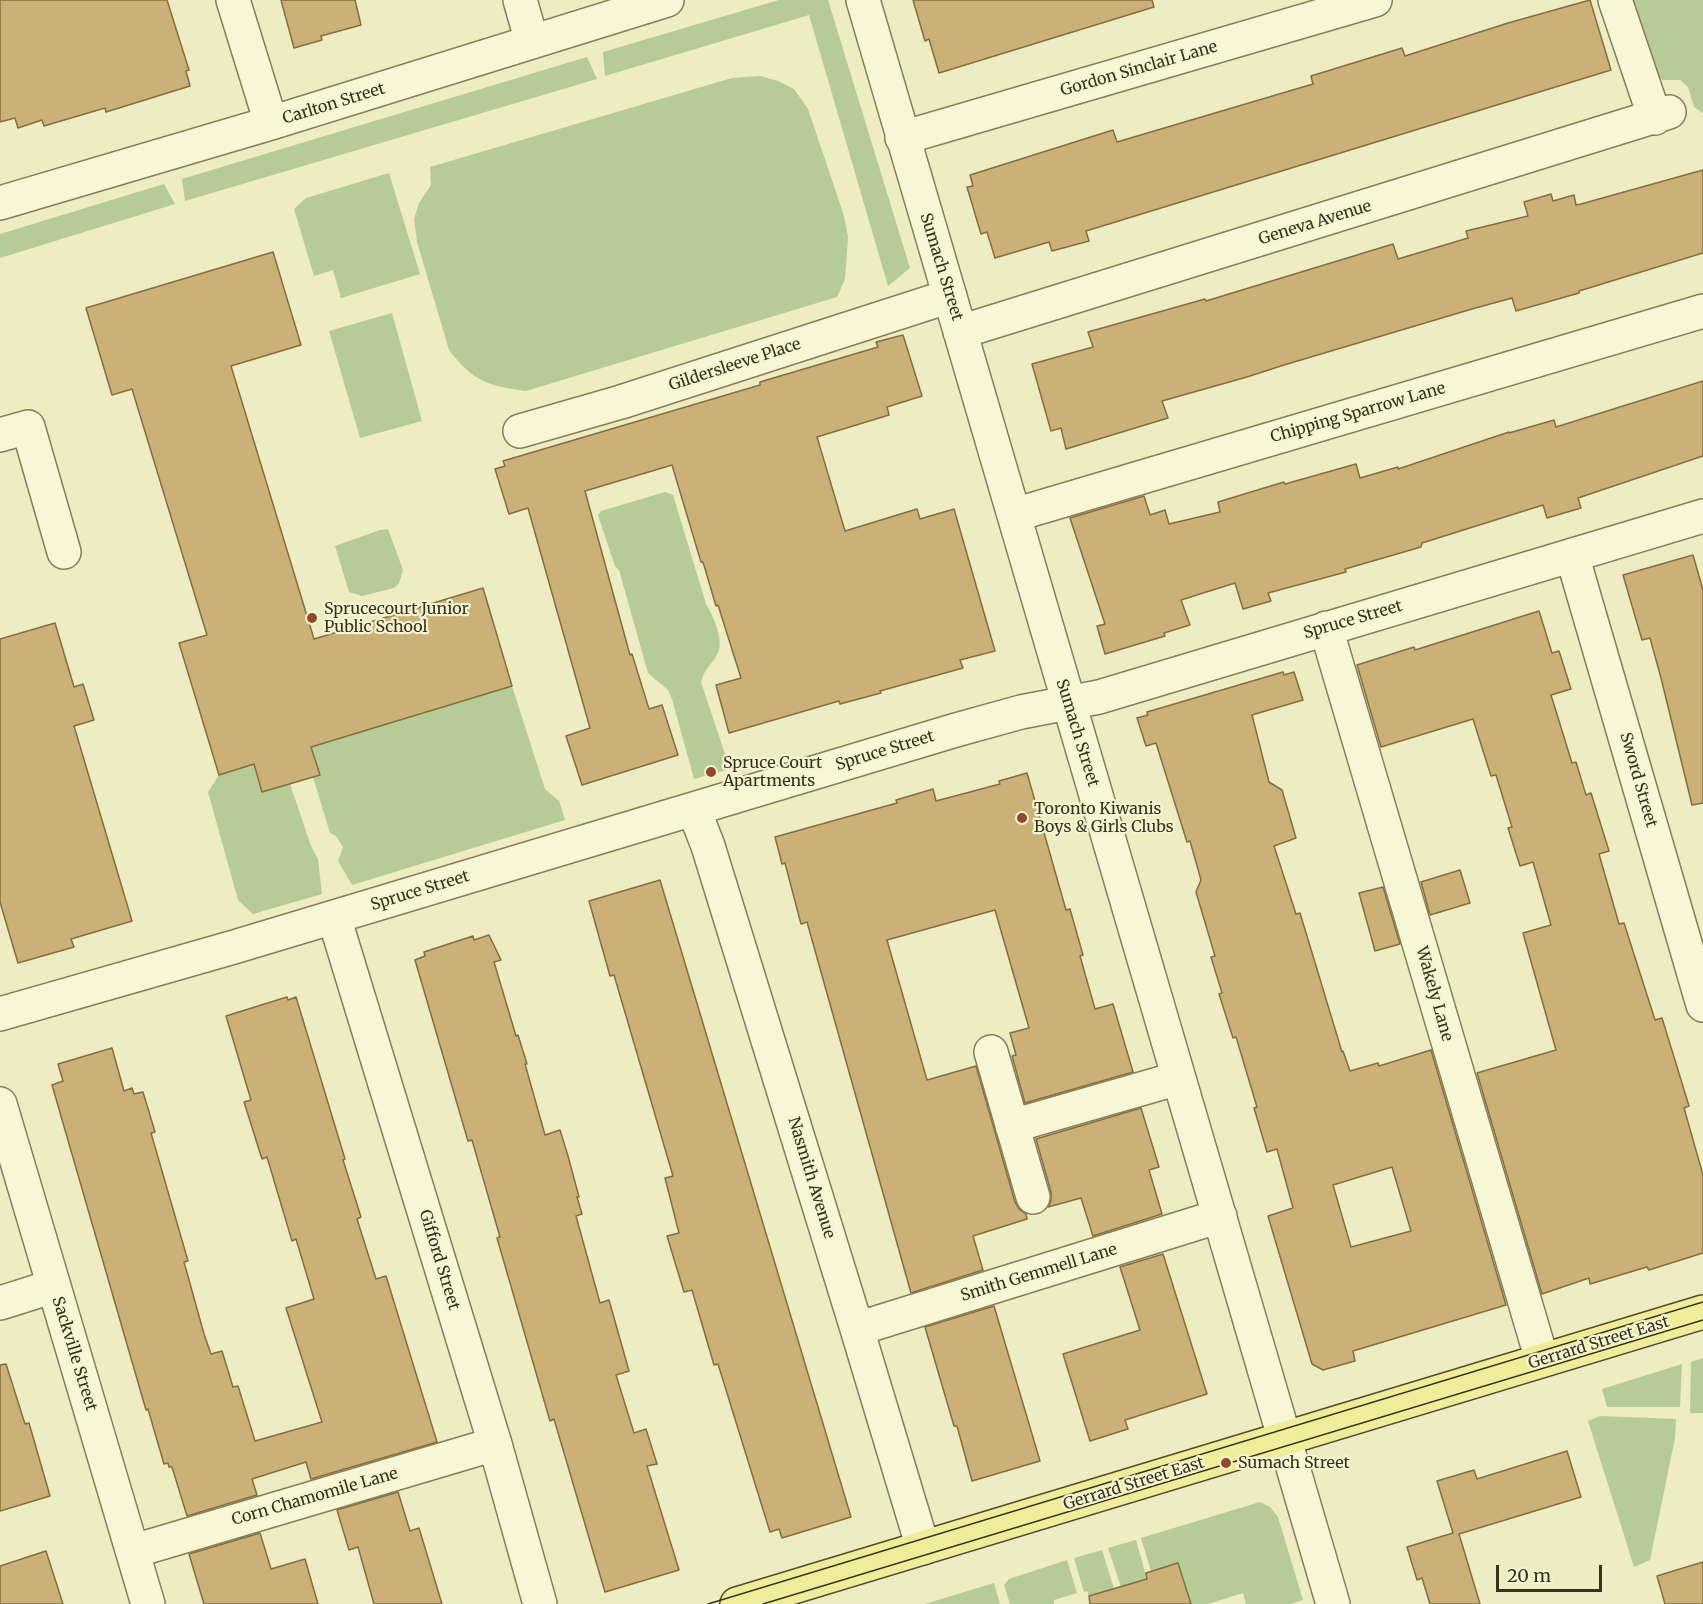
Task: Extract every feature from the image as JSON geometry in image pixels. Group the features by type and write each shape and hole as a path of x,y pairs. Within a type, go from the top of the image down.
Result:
{"main road":[{"name":"Gerrard Street East","path":"737,1604 1703,1311"}],"street":[{"path":"233,0 271,123"},
{"path":"520,0 532,42"},
{"name":"Carlton Street","path":"2,196 271,123 667,0"},
{"name":"Sumach Street","path":"863,0 1333,1604"},
{"name":"Gordon Sinclair Lane","path":"902,138 1375,0"},
{"name":"Geneva Avenue","path":"960,332 1662,115 1615,0"},
{"name":"Gildersleeve Place","path":"520,431 621,402 950,296"},
{"name":"Chipping Sparrow Lane","path":"1014,515 1703,311"},
{"path":"0,435 28,427 64,552"},
{"name":"Spruce Street","path":"0,1014 234,947 956,730 1021,712 1099,696 1703,516"},
{"name":"Sword Street","path":"1572,555 1703,1005"},
{"name":"Wakely Lane","path":"1326,628 1542,1360"},
{"name":"Nasmith Avenue","path":"694,810 711,858 923,1548"},
{"name":"Gifford Street","path":"334,917 495,1444 540,1604"},
{"path":"991,1052 1033,1197"},
{"path":"1012,1126 1179,1078"},
{"name":"Sackville Street","path":"0,1104 148,1604"},
{"name":"Smith Gemmell Lane","path":"857,1329 1220,1216"},
{"path":"0,1303 54,1286"},
{"name":"Corn Chamomile Lane","path":"134,1551 495,1444"}],"green space":[{"path":"779,0 828,0 910,268 888,286 809,15 605,76 603,52"},
{"path":"1631,0 1703,0 1703,113 1694,107 1688,87 1680,80 1663,80 1657,77"},
{"path":"587,57 597,79 185,201 182,179"},
{"path":"760,76 794,89 808,109 844,216 848,237 845,279 837,297 526,391 483,381 458,361 449,350 417,242 414,219 419,203 431,185 430,167 732,78"},
{"path":"389,173 420,274 341,298 333,270 314,276 294,209 306,198"},
{"path":"164,184 175,204 0,258 0,234"},
{"path":"392,313 422,421 360,438 329,331"},
{"path":"665,492 673,495 706,604 720,641 718,653 704,673 701,682 730,769 694,779 672,699 668,690 648,673 619,570 615,566 598,515 601,511"},
{"path":"388,529 403,570 399,583 394,588 362,596 349,592 335,546"},
{"path":"512,686 545,789 559,801 565,820 352,885 338,861 343,847 336,836 330,833 313,777 320,775 311,747"},
{"path":"254,764 262,792 290,784 311,846 318,859 322,894 253,914 238,900 208,792 219,775"},
{"path":"1703,1358 1703,1413 1690,1413 1691,1362"},
{"path":"1682,1364 1680,1407 1607,1407 1602,1389"},
{"path":"1600,1416 1676,1419 1675,1438 1650,1560 1634,1567 1588,1421"},
{"path":"1260,1502 1270,1507 1278,1517 1303,1600 1291,1604 1246,1604 1243,1593 1208,1604 1191,1604 1178,1563 1151,1571 1141,1538"},
{"path":"1136,1540 1147,1579 1121,1587 1108,1548"},
{"path":"1102,1550 1114,1589 1089,1596 1087,1591 1084,1592 1074,1558"},
{"path":"1067,1560 1077,1593 1054,1600 1054,1604 1010,1604 1004,1585 1009,1579"},
{"path":"994,1583 1000,1604 925,1604"}],"building":[{"path":"0,0 167,0 189,70 186,71 190,86 106,112 105,108 44,126 42,120 18,128 15,118 0,122"},
{"path":"281,0 355,0 361,25 321,36 322,40 294,48"},
{"path":"913,0 1152,0 1154,7 939,73 929,39 925,41"},
{"path":"1590,0 1611,70 1086,231 1089,241 1052,251 1049,242 995,258 987,232 981,234 967,187 973,186 970,175 1113,130 1117,142 1313,84 1311,76 1402,48 1405,56"},
{"path":"1703,170 1703,253 1516,311 1512,298 1162,401 1168,418 1066,449 1061,428 1051,431 1032,364 1093,347 1088,332 1205,299 1206,301 1393,244 1398,259 1468,238 1466,231 1528,216 1524,202 1551,194 1553,201 1574,195 1576,205"},
{"path":"273,252 301,345 231,366 314,639 483,588 512,686 311,747 320,775 262,792 254,764 219,775 179,643 207,635 132,389 112,395 86,308"},
{"path":"903,335 922,396 887,407 889,415 817,437 845,531 917,509 920,519 954,509 995,651 960,660 963,668 880,691 881,693 840,704 839,701 729,733 716,685 741,678 718,605 716,606 703,562 701,562 672,465 585,491 630,655 632,654 649,709 662,705 678,755 582,785 566,736 590,728 528,508 509,514 495,469 505,466 503,461 760,385 760,382 878,347 876,342"},
{"path":"1703,381 1703,456 1578,498 1581,508 1547,518 1543,505 1422,543 1421,547 1345,569 1346,572 1268,593 1271,601 1243,609 1235,583 1181,600 1190,625 1164,633 1165,636 1105,654 1097,626 1105,624 1070,518 1144,496 1150,515 1165,510 1169,524 1220,512 1218,502 1284,482 1285,484 1356,464 1360,478 1398,467 1398,469 1509,432 1554,420 1556,427"},
{"path":"1693,555 1703,590 1703,803 1692,805 1650,638 1642,640 1623,575"},
{"path":"1539,611 1552,653 1559,651 1571,689 1551,695 1572,763 1576,762 1586,795 1591,793 1609,851 1599,854 1619,924 1624,923 1655,1020 1662,1018 1689,1106 1684,1108 1703,1175 1703,1253 1649,1270 1647,1267 1590,1284 1589,1278 1542,1294 1477,1073 1556,1050 1523,933 1551,925 1533,862 1520,866 1508,828 1512,827 1496,775 1491,776 1473,719 1381,747 1357,665 1414,647 1415,650"},
{"path":"55,623 74,687 83,684 94,720 74,726 132,921 71,939 74,947 18,963 0,902 0,639"},
{"path":"1283,672 1284,675 1294,672 1303,700 1252,715 1269,782 1282,790 1296,838 1274,846 1296,914 1300,913 1342,1052 1350,1071 1378,1063 1379,1066 1431,1050 1506,1305 1353,1351 1355,1361 1323,1370 1312,1364 1268,1216 1293,1208 1277,1149 1267,1152 1254,1108 1257,1107 1236,1037 1233,1038 1219,994 1222,993 1211,957 1215,956 1196,892 1201,880 1190,841 1187,842 1156,743 1146,746 1137,718 1148,715 1147,712","holes":["1392,1167 1411,1231 1351,1247 1333,1185"]},
{"path":"1027,773 1066,910 1070,909 1095,1009 1113,1004 1133,1072 1025,1103 1012,1056 1016,1055 1010,1033 1029,1028 995,910 887,940 927,1080 976,1066 1015,1202 1026,1214 1027,1219 973,1236 983,1270 911,1293 807,922 801,924 785,863 782,864 775,837 897,803 896,800 933,789 936,801 1000,784 999,781"},
{"path":"1460,870 1470,903 1430,915 1421,882"},
{"path":"660,880 851,1517 782,1538 779,1529 770,1532 718,1364 714,1365 692,1290 684,1292 667,1236 679,1233 665,1178 673,1176 614,975 610,976 589,901"},
{"path":"1383,887 1400,944 1375,951 1359,893"},
{"path":"489,935 501,960 494,962 516,1036 518,1035 527,1064 525,1064 545,1135 560,1130 568,1156 582,1214 576,1216 600,1303 609,1300 629,1371 616,1375 634,1433 646,1429 657,1464 647,1466 679,1570 605,1592 554,1419 550,1421 497,1238 500,1237 472,1140 468,1141 415,960 425,956 424,952 473,936 474,940"},
{"path":"287,997 288,1000 296,997 345,1159 343,1160 361,1217 357,1219 376,1279 386,1276 437,1442 311,1479 306,1462 252,1479 257,1495 187,1516 172,1467 169,1467 168,1463 164,1464 148,1409 146,1410 52,1085 63,1081 58,1064 112,1048 124,1091 132,1088 134,1094 143,1092 155,1132 151,1133 188,1261 184,1262 204,1334 211,1354 222,1351 233,1387 238,1386 255,1441 322,1422 286,1308 314,1299 296,1239 292,1241 267,1157 262,1159 244,1102 251,1100 226,1016"},
{"path":"1141,1108 1159,1167 1149,1170 1162,1214 1093,1236 1081,1198 1048,1207 1051,1192 1036,1139"},
{"path":"1163,1254 1207,1394 1125,1420 1128,1429 1090,1441 1063,1354 1140,1330 1120,1267"},
{"path":"994,1306 1040,1461 972,1481 925,1327"},
{"path":"6,1364 25,1424 29,1423 50,1496 0,1511 0,1365"},
{"path":"1567,1451 1581,1497 1459,1534 1480,1604 1430,1604 1422,1578 1417,1580 1407,1547 1453,1533 1437,1481 1474,1470 1477,1479"},
{"path":"398,1492 410,1531 419,1528 442,1604 374,1604 358,1547 349,1550 337,1510"},
{"path":"260,1533 271,1569 305,1559 318,1604 204,1604 189,1554"},
{"path":"46,1551 63,1604 0,1604 0,1566"},
{"path":"1703,1562 1703,1604 1665,1604 1657,1576"},
{"path":"1178,1563 1191,1604 1090,1604 1089,1596 1147,1579 1146,1573"}],"tram line":[{"path":"708,1604 1703,1302"},
{"path":"763,1604 1703,1320"}],"place":[{"name":"Sprucecourt Junior Public School","path":"312,618"},
{"name":"Spruce Court Apartments","path":"711,772"},
{"name":"Toronto Kiwanis Boys & Girls Clubs","path":"1022,818"},
{"name":"Sumach Street","path":"1226,1463"}]}
